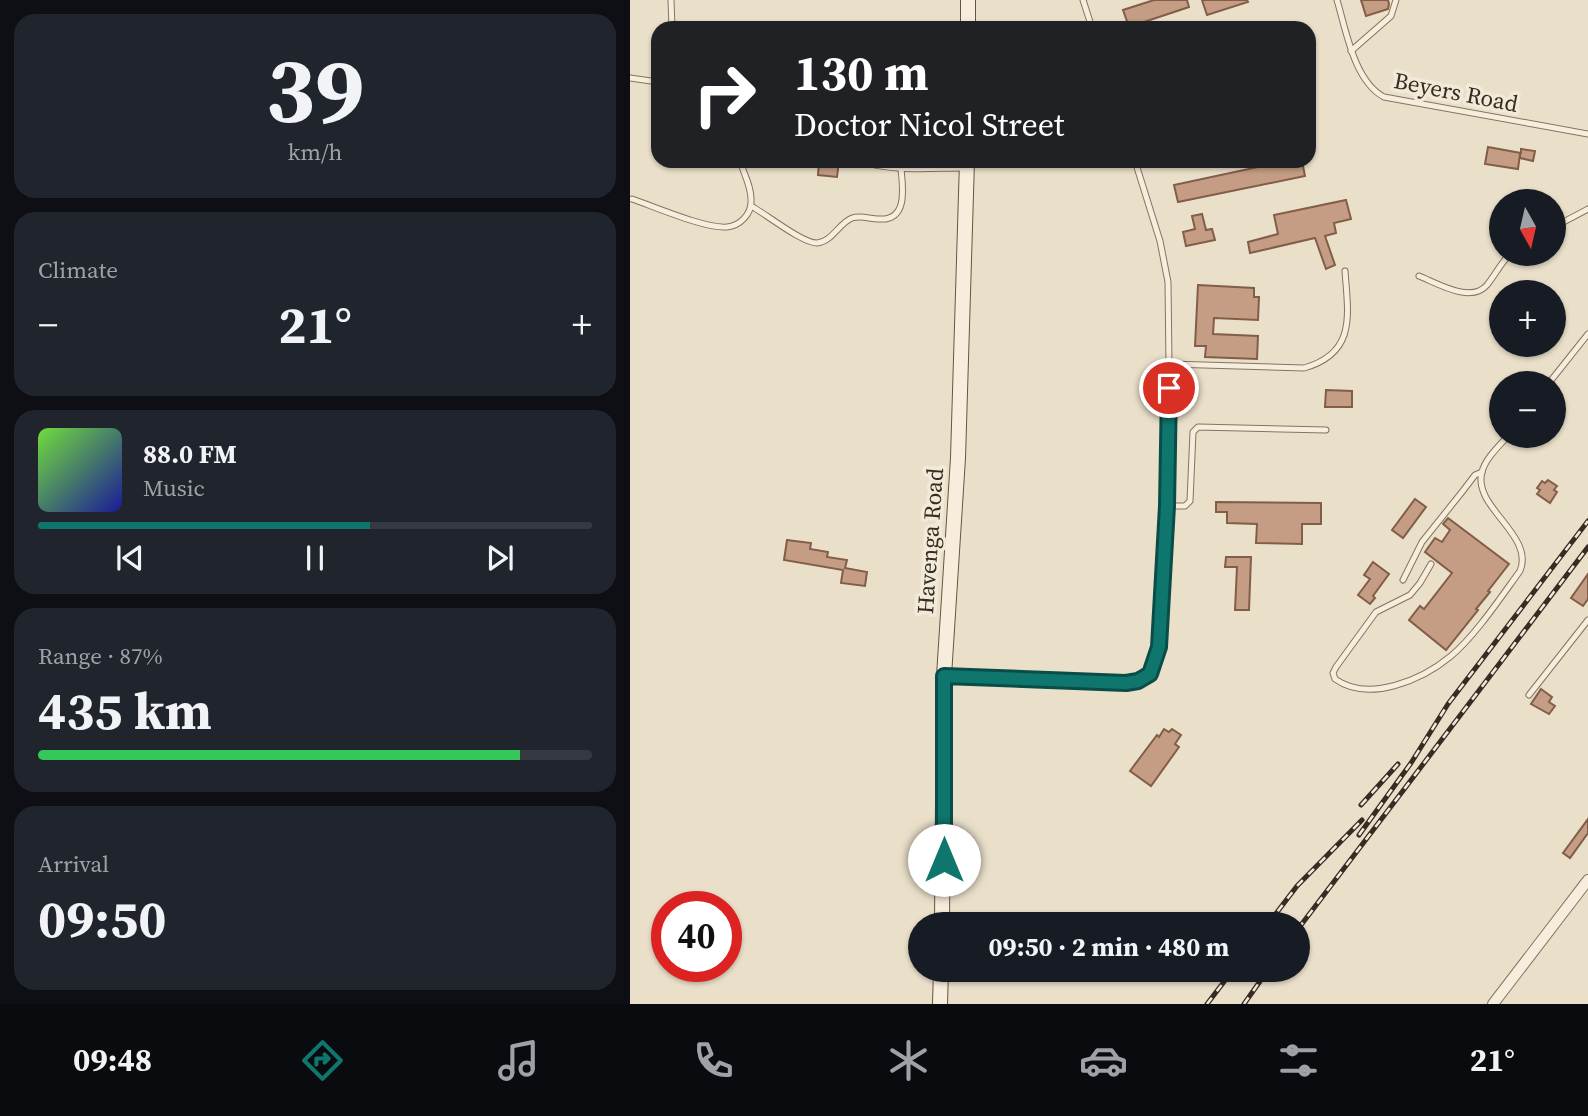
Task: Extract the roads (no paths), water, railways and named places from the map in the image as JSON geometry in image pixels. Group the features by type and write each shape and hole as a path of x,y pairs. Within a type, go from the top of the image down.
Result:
{"street":[{"path":"968,0 968,21"},
{"name":"Havenga Road","path":"942,912 944,676 958,458 967,168"},
{"path":"1493,1004 1588,880"},
{"path":"940,1004 941,982"}],"lane":[{"path":"671,0 672,21"},
{"path":"1083,0 1090,21"},
{"name":"Beyers Road","path":"1337,0 1351,51 1369,84 1384,97 1588,134"},
{"path":"1351,51 1391,16 1396,0"},
{"path":"630,78 651,81"},
{"path":"632,199 718,227 730,227 740,223 751,205 751,193 742,168"},
{"path":"888,168 908,168"},
{"path":"944,676 1126,683 1150,674 1159,647 1167,506 1168,282 1137,168"},
{"path":"751,205 803,237 816,243 822,242 854,217 885,219 894,215 904,198 901,169"},
{"path":"1566,221 1588,209"},
{"path":"1419,276 1459,291 1474,293 1486,286 1501,266"},
{"path":"1169,365 1304,368 1316,364 1331,354 1346,334 1348,322 1345,271"},
{"path":"1559,371 1588,334"},
{"path":"1167,506 1185,506 1190,501 1193,432 1198,427 1326,430"},
{"path":"1431,564 1410,595 1380,609 1372,616 1336,667 1334,676 1339,682 1356,689 1377,689 1394,685 1436,666 1463,644 1520,571 1524,562 1523,556 1487,498 1481,482 1482,472 1499,448"},
{"path":"1403,580 1422,542 1475,475 1482,472"},
{"path":"1529,695 1588,620"}],"railway":[{"path":"1359,835 1411,763 1448,704 1588,521"},
{"path":"1310,913 1588,547"},
{"path":"1361,805 1398,764"},
{"path":"1277,912 1297,886 1362,820"},
{"path":"1207,1004 1224,982"},
{"path":"1244,1004 1260,982"}]}
